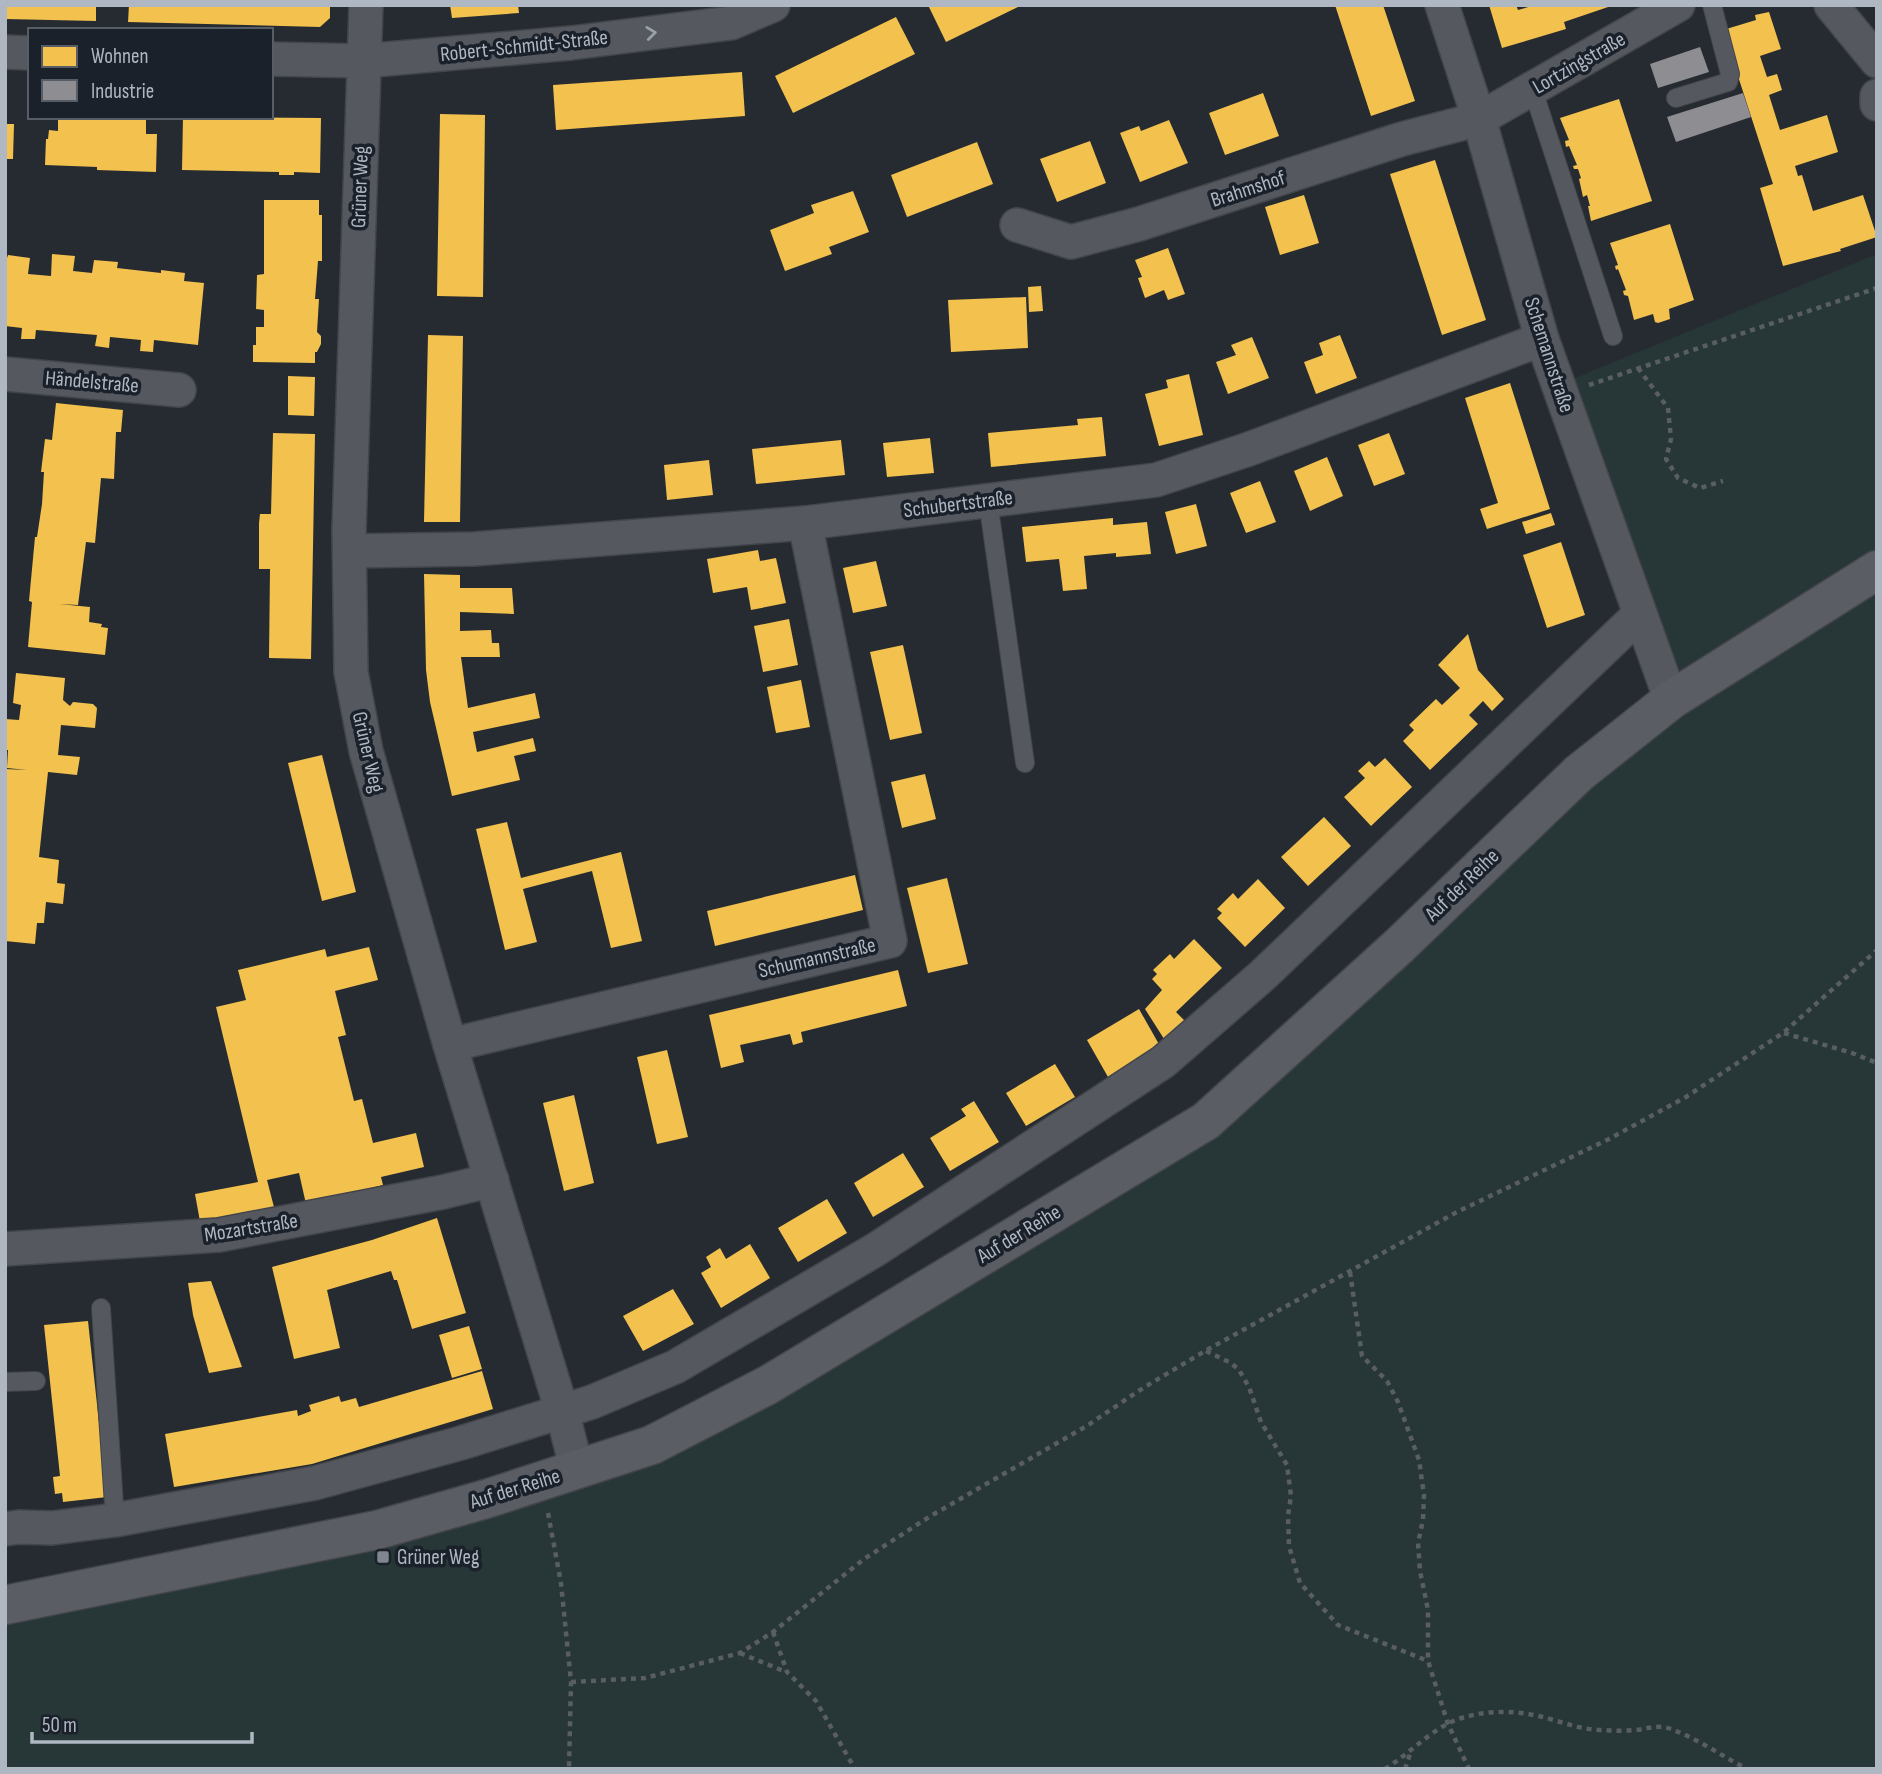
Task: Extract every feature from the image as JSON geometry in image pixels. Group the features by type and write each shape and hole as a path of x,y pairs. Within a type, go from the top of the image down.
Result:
{"main road":[{"name":"Auf der Reihe","path":"5,1605 377,1530 560,1476 652,1445 768,1385 1206,1121 1399,946 1579,773 1671,700 1877,570"}],"street":[{"name":"Grüner Weg","path":"366,5 349,551 351,672 366,751 450,1045 562,1410 560,1476"},
{"name":"Robert-Schmidt-Straße","path":"273,59 363,61 571,43 731,23 773,5"},
{"name":"Schemannstraße","path":"1442,5 1479,119 1542,339 1671,700"},
{"name":"Lortzingstraße","path":"1479,119 1678,5"},
{"path":"1831,5 1877,61"},
{"path":"5,52 28,53"},
{"path":"1877,96 1877,104"},
{"name":"Brahmshof","path":"1017,225 1071,242 1139,224 1402,139 1479,119"},
{"name":"Schubertstraße","path":"349,551 474,549 805,523 1156,480 1249,449 1542,339"},
{"name":"Händelstraße","path":"5,374 179,390"},
{"name":"Schumannstraße","path":"450,1045 890,941 805,523"},
{"path":"5,1529 52,1528 115,1520 315,1483 461,1443 593,1402 675,1367 875,1250 1163,1062 1264,975 1639,615"},
{"name":"Mozartstraße","path":"5,1249 219,1236 492,1180"}],"lane":[{"path":"1676,98 1728,82 1730,74 1712,5"},
{"path":"1533,90 1613,336"},
{"path":"988,501 1025,763"},
{"path":"101,1308 115,1520"},
{"path":"5,1382 36,1381"}],"path":[{"path":"1562,395 1877,288"},
{"path":"1637,368 1668,408 1671,439 1666,459 1678,478 1700,488 1723,481"},
{"path":"571,1682 645,1678 740,1653 773,1632 864,1559 929,1517 1085,1427 1205,1351 1457,1212 1609,1139 1686,1097 1783,1033 1877,950"},
{"path":"1783,1033 1877,1063"},
{"path":"1350,1272 1362,1356 1387,1381 1398,1402 1419,1460 1424,1494 1423,1520 1418,1543 1420,1571 1428,1610 1428,1661 1448,1724 1469,1769"},
{"path":"1205,1351 1231,1363 1239,1370 1249,1387 1261,1422 1287,1465 1291,1496 1287,1515 1289,1546 1300,1583 1338,1625 1428,1661"},
{"path":"560,1476 561,1583 571,1682 569,1769"},
{"path":"773,1632 787,1672"},
{"path":"740,1653 787,1672 816,1701 856,1769"},
{"path":"1385,1769 1410,1753 1431,1734 1462,1717 1502,1712 1529,1714 1569,1726 1600,1730 1662,1727 1693,1739 1747,1769"},
{"path":"1405,1769 1410,1753"}],"shaded area":[{"path":"1877,254 1877,1769 5,1769 5,1610 652,1453 1104,1192 1671,701 1558,385"}],"building: Wohnen":[{"path":"5,5 96,5 96,21 5,19"},
{"path":"129,5 330,5 330,18 320,27 128,22"},
{"path":"450,5 518,5 519,13 452,18"},
{"path":"928,5 1022,5 946,42"},
{"path":"1335,5 1383,5 1415,101 1371,116"},
{"path":"1489,5 1516,5 1518,10 1535,5 1611,6 1564,22 1566,29 1502,48"},
{"path":"1769,12 1781,49 1760,56 1767,77 1777,74 1782,90 1769,95 1780,130 1827,115 1838,152 1795,166 1798,176 1802,175 1813,211 1863,195 1877,237 1840,249 1841,251 1783,266 1760,188 1773,184 1723,30 1756,20 1755,15"},
{"path":"896,17 915,54 793,113 775,76"},
{"path":"742,72 745,116 556,130 553,85"},
{"path":"1263,93 1279,136 1225,155 1209,113"},
{"path":"1619,99 1652,201 1591,221 1587,195 1583,197 1581,178 1578,169 1574,169 1573,166 1577,165 1569,146 1566,147 1565,141 1569,140 1560,118"},
{"path":"440,114 485,115 483,297 437,296"},
{"path":"321,118 320,173 294,172 294,175 279,175 279,172 182,170 183,119"},
{"path":"58,119 146,119 146,134 157,134 156,172 45,165 49,130 58,131"},
{"path":"1169,120 1188,163 1140,182 1120,133 1139,126 1141,131"},
{"path":"5,124 14,124 13,159 5,159"},
{"path":"1090,141 1106,183 1057,202 1040,159"},
{"path":"977,142 993,184 907,217 891,175"},
{"path":"1435,160 1486,320 1442,335 1390,174"},
{"path":"853,191 869,232 829,247 832,254 785,271 770,230 814,213 811,205"},
{"path":"1304,195 1319,243 1280,255 1265,207"},
{"path":"264,200 319,200 319,215 322,215 322,261 318,261 315,299 319,299 317,332 321,336 321,344 315,352 315,363 253,362 256,327 264,327 264,310 256,309 257,275 264,274"},
{"path":"1670,224 1694,300 1669,309 1670,319 1658,323 1655,322 1653,314 1634,320 1628,296 1624,295 1623,291 1626,290 1618,269 1616,270 1615,266 1618,265 1610,243"},
{"path":"1168,248 1185,294 1168,300 1164,290 1145,298 1138,278 1142,277 1135,260"},
{"path":"52,254 75,256 73,271 92,273 94,260 118,262 117,268 185,273 184,281 204,283 198,345 154,340 153,352 140,351 141,340 110,337 109,348 95,346 97,335 36,330 35,339 21,339 22,328 5,326 5,264 8,255 30,258 28,274 51,276"},
{"path":"1041,286 1043,311 1029,312 1028,287"},
{"path":"1026,297 1028,348 951,352 948,300"},
{"path":"428,335 463,336 460,522 424,522"},
{"path":"1340,335 1357,378 1316,394 1304,362 1323,355 1319,343"},
{"path":"1252,337 1269,378 1228,394 1216,362 1236,355 1231,345"},
{"path":"1189,374 1203,435 1159,446 1145,394 1168,388 1166,380"},
{"path":"288,376 315,377 314,416 288,415"},
{"path":"1510,383 1550,509 1487,529 1480,509 1498,503 1465,398"},
{"path":"56,403 123,410 121,432 116,432 114,479 101,478 95,543 86,542 78,605 59,604 90,607 89,622 108,628 105,655 28,647 35,537 42,504 44,472 41,472 45,439 52,440"},
{"path":"1102,417 1106,456 991,467 988,433 1078,425 1077,419"},
{"path":"273,433 315,434 311,659 269,658 270,569 259,569 259,523 260,514 271,514"},
{"path":"1389,433 1405,474 1374,486 1358,445"},
{"path":"930,438 934,473 887,477 883,443"},
{"path":"841,440 845,475 756,484 752,449"},
{"path":"1327,457 1343,496 1310,511 1294,471"},
{"path":"709,460 713,495 667,500 664,465"},
{"path":"1260,481 1276,522 1246,533 1230,493"},
{"path":"1196,504 1207,546 1176,554 1165,512"},
{"path":"1551,513 1555,525 1526,534 1522,522"},
{"path":"1113,518 1113,525 1147,522 1151,554 1084,556 1087,589 1063,591 1059,559 1026,562 1022,527"},
{"path":"1561,542 1585,615 1547,628 1523,555"},
{"path":"758,550 760,561 776,558 786,603 751,610 747,587 713,593 707,559"},
{"path":"876,561 887,606 853,613 843,568"},
{"path":"424,574 460,575 460,588 512,588 514,614 460,612 460,631 491,630 492,643 499,643 500,657 461,657 468,708 535,693 540,718 473,732 477,752 533,738 536,751 514,756 520,780 452,796 430,702 426,670"},
{"path":"789,619 798,665 763,672 754,626"},
{"path":"1468,634 1478,670 1504,699 1492,711 1483,701 1469,715 1478,724 1430,770 1403,741 1414,730 1409,725 1436,699 1442,705 1460,688 1438,665"},
{"path":"903,645 922,733 890,740 870,652"},
{"path":"16,673 65,678 63,700 70,706 73,702 93,704 97,708 95,728 61,725 58,755 80,757 77,775 48,772 39,857 59,860 57,883 65,884 63,904 46,902 44,923 37,923 35,944 5,941 5,769 27,770 7,768 5,719 19,720 21,705 13,703"},
{"path":"801,680 810,727 776,733 767,687"},
{"path":"322,755 356,892 322,901 288,763"},
{"path":"1385,758 1412,787 1371,826 1344,797 1365,778 1358,771 1369,761 1375,767"},
{"path":"925,774 936,819 902,828 891,782"},
{"path":"1324,817 1351,846 1308,886 1281,857"},
{"path":"507,822 521,878 621,852 642,941 611,948 592,871 523,889 537,942 505,950 476,829"},
{"path":"855,875 863,910 715,946 707,911"},
{"path":"947,878 968,964 928,973 907,888"},
{"path":"1258,879 1285,908 1245,947 1217,918 1222,913 1217,909 1233,893 1238,899"},
{"path":"1194,939 1222,968 1176,1012 1189,1025 1166,1042 1145,1009 1162,990 1152,979 1157,974 1153,970 1170,954 1174,959"},
{"path":"369,947 378,980 335,991 346,1035 338,1037 354,1101 362,1099 373,1143 416,1133 424,1167 381,1177 383,1185 306,1204 299,1173 267,1180 275,1211 201,1227 195,1194 258,1182 216,1007 246,1000 238,970 325,949 327,957"},
{"path":"898,970 907,1006 801,1032 803,1042 793,1045 790,1034 740,1045 744,1062 721,1068 709,1015"},
{"path":"1139,1009 1160,1046 1108,1077 1087,1040"},
{"path":"667,1050 688,1137 657,1144 637,1057"},
{"path":"1055,1064 1075,1097 1026,1126 1006,1093"},
{"path":"574,1095 594,1183 564,1191 543,1103"},
{"path":"974,1101 999,1142 950,1171 930,1138 966,1116 961,1109"},
{"path":"903,1153 924,1187 873,1217 854,1183"},
{"path":"827,1199 847,1233 798,1262 778,1228"},
{"path":"437,1218 466,1313 412,1329 397,1280 394,1280 391,1271 327,1290 340,1348 294,1359 272,1267 372,1240"},
{"path":"750,1244 770,1278 721,1308 701,1273 711,1267 706,1257 720,1248 726,1259"},
{"path":"211,1281 242,1367 209,1373 193,1315 188,1283"},
{"path":"673,1289 694,1324 643,1351 623,1316"},
{"path":"88,1321 107,1497 63,1502 62,1493 55,1494 53,1477 60,1476 44,1325"},
{"path":"469,1326 482,1369 452,1378 439,1335"},
{"path":"482,1371 493,1409 312,1464 174,1487 165,1434 297,1410 298,1416 311,1411 309,1405 339,1396 341,1402 356,1398 359,1407"}],"building: Industrie":[{"path":"1700,47 1709,72 1658,88 1650,64"},
{"path":"1743,93 1751,117 1676,142 1667,117"}],"place":[{"name":"Grüner Weg","path":"383,1557"}]}
